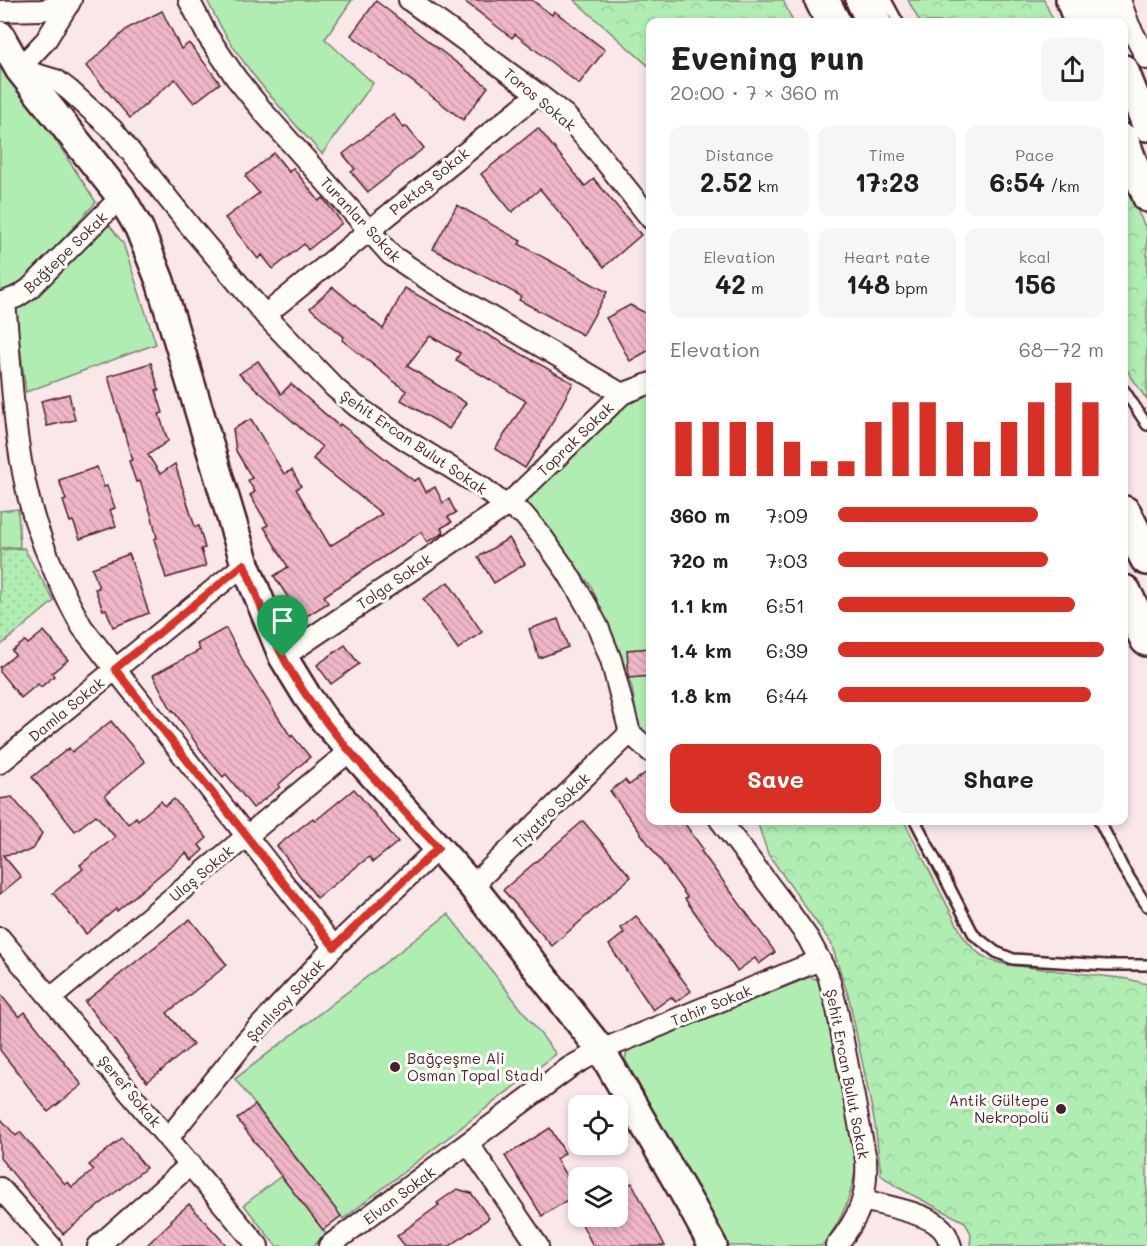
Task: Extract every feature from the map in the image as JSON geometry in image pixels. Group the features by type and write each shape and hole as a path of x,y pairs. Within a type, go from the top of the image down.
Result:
{"highway":[{"path":"822,0 831,18"},
{"path":"863,0 872,18"},
{"path":"1128,521 1147,558"},
{"path":"1128,600 1147,639"}],"main road":[{"path":"1070,0 1077,18"},
{"path":"1096,0 1103,18"},
{"path":"0,35 20,69 121,196 139,228 160,281 244,564 283,657 307,696 351,750 472,886 601,1050 713,1246"},
{"path":"1128,79 1147,127"},
{"path":"1128,148 1147,198"}],"street":[{"name":"Turanlar Sokak","path":"189,0 207,35 236,78 266,115 391,255 410,269 622,394"},
{"name":"Toros Sokak","path":"410,0 565,116 596,150 646,213"},
{"path":"1120,0 1127,18"},
{"path":"0,11 34,11 70,2"},
{"path":"20,69 46,40 70,2"},
{"path":"1128,20 1147,59"},
{"name":"Şehit Ercan Bulut Sokak","path":"20,69 56,80 113,130 265,315 313,366 356,406 482,487 506,506 523,514 543,537 567,572 598,627 611,660 630,733"},
{"name":"Pektaş Sokak","path":"265,315 538,94"},
{"name":"Bağtepe Sokak","path":"121,196 29,289 2,303 17,431 35,521 69,603 82,627 334,947"},
{"name":"Toprak Sokak","path":"506,506 622,394 646,384"},
{"name":"Tolga Sokak","path":"283,657 506,506"},
{"name":"Damla Sokak","path":"0,763 244,564"},
{"path":"630,733 646,747"},
{"name":"Tiyatro Sokak","path":"472,886 630,733"},
{"name":"Ulaş Sokak","path":"51,998 351,750"},
{"name":"Şehit Ercan Bulut Sokak","path":"724,825 788,910 828,975 855,1097 867,1179 863,1200 851,1227 836,1246"},
{"name":"Şanlısoy Sokak","path":"169,1137 246,1041 334,947 438,848"},
{"name":"Şeref Sokak","path":"0,938 258,1246"},
{"name":"Tahir Sokak","path":"601,1050 820,960"},
{"name":"Elvan Sokak","path":"329,1246 570,1066 601,1050"},
{"path":"468,1143 538,1246"},
{"path":"98,1246 191,1164"},
{"path":"0,1188 51,1246"},
{"path":"863,1200 924,1217 938,1224 945,1232 951,1246"}],"lane":[{"path":"886,0 896,18"},
{"path":"1128,396 1147,426"},
{"path":"918,825 974,935 996,952 1013,959 1106,965 1147,965"},
{"path":"1102,825 1123,868 1147,906"}],"green space":[{"path":"207,0 352,0 325,39 373,83 322,154 258,82 231,43"},
{"path":"574,0 783,0 791,18 646,18 646,64"},
{"path":"908,0 1044,0 1052,18 918,18"},
{"path":"0,55 96,202 28,278 0,292"},
{"path":"1128,191 1147,231 1147,400 1128,372"},
{"path":"106,221 123,243 156,344 26,392 15,309 27,300"},
{"path":"646,392 646,737 639,731 632,688 616,642 591,586 525,503 582,438 615,409"},
{"path":"18,509 20,547 0,548 0,511"},
{"path":"24,548 54,601 0,646 0,550"},
{"path":"758,825 906,825 963,936 982,956 1009,965 1128,979 1147,984 1147,1246 970,1246 971,1234 965,1222 897,1187 881,1175 875,1124 849,998 831,943 768,854"},
{"name":"Bağçeşme Ali Osman Topal Stadı","path":"448,914 556,1054 343,1219 235,1079"},
{"path":"810,977 818,980 824,993 857,1160 850,1195 836,1226 822,1246 728,1246 625,1059 627,1051"},
{"path":"281,1176 327,1235 313,1246 276,1246 244,1205"}],"building":[{"path":"463,0 532,0 552,15 554,11 605,50 579,84 515,34 512,38"},
{"path":"376,1 488,87 463,120 351,35"},
{"path":"162,11 181,49 189,43 220,83 194,103 175,79 130,118 86,66 128,28"},
{"path":"393,114 424,148 368,192 351,172 355,169 343,154"},
{"path":"538,128 585,186 594,179 641,235 604,267 540,189 512,212 481,174"},
{"path":"274,153 289,172 293,168 319,201 323,198 342,223 308,250 304,244 273,269 262,255 258,259 225,218 259,193 245,176"},
{"path":"457,205 521,241 519,244 607,292 583,335 519,300 521,296 433,249"},
{"path":"333,287 383,329 405,288 573,383 525,468 495,449 526,401 456,360 460,353 430,336 407,366 466,403 449,429 401,400 406,391 342,340 344,337 310,308"},
{"path":"630,305 646,313 646,352 630,361 606,318"},
{"path":"258,361 281,394 291,384 339,426 340,424 414,481 419,478 426,492 435,487 443,503 449,499 456,513 448,517 452,522 441,528 444,533 427,542 421,532 324,596 328,603 302,619 274,576 288,567 264,527 268,525 250,495 255,492 248,480 252,478 236,451 233,429 251,419 284,474 292,470 301,486 296,489 330,546 382,514 313,459 322,447 239,374"},
{"path":"151,363 163,413 159,414 168,441 148,455 160,474 175,464 195,527 199,526 205,548 201,549 206,566 166,578 154,539 157,538 152,517 140,481 136,482 129,461 132,460 108,376"},
{"path":"69,394 75,420 47,426 41,401"},
{"path":"97,467 115,508 110,510 116,526 80,539 73,521 70,522 59,480"},
{"path":"509,538 525,564 494,583 478,557"},
{"path":"129,554 149,613 113,627 95,589 99,588 92,568"},
{"path":"448,582 482,632 458,649 423,599"},
{"path":"558,619 568,647 539,658 529,629"},
{"path":"226,628 246,667 291,737 292,735 310,757 278,785 280,787 253,808 226,774 223,777 205,756 172,711 153,675 200,650 197,644"},
{"path":"44,631 68,660 52,673 54,676 41,687 38,684 21,698 0,672 0,667 15,655 12,651 25,641 28,644"},
{"path":"345,645 359,664 331,684 317,665"},
{"path":"646,648 646,676 629,678 627,650"},
{"path":"111,721 145,762 105,795 128,824 136,817 138,820 161,801 165,806 174,799 207,838 199,845 203,850 192,860 186,853 86,934 53,893 83,869 80,865 115,837 96,815 75,831 32,777 69,748 72,752"},
{"path":"646,773 646,825 686,825 703,849 701,851 775,952 759,964 755,958 737,971 685,899 687,897 610,791 625,780 629,785"},
{"path":"354,789 398,842 373,862 369,857 317,898 277,846 313,818 315,821"},
{"path":"12,797 42,833 34,848 26,852 3,855 21,877 0,894 0,799"},
{"path":"583,821 631,877 552,946 503,890"},
{"path":"636,916 691,991 676,1002 671,997 653,1010 609,945 624,933 621,928"},
{"path":"190,919 227,965 167,1013 193,1045 147,1082 85,1002"},
{"path":"0,994 19,1017 25,1012 82,1085 48,1112 0,1050"},
{"path":"255,1105 341,1216 323,1230 237,1119"},
{"path":"0,1118 16,1136 20,1132 65,1184 68,1182 72,1187 94,1170 89,1165 122,1138 146,1168 63,1234 0,1158"},
{"path":"550,1128 565,1153 556,1159 568,1179 568,1200 542,1216 505,1156"},
{"path":"632,1183 665,1246 593,1246 584,1227 628,1227 628,1185"},
{"path":"457,1189 471,1193 489,1218 450,1246 405,1246 397,1236"},
{"path":"189,1204 227,1246 146,1246 171,1220"}],"place":[{"name":"Bağçeşme Ali Osman Topal Stadı","path":"395,1067"},
{"name":"Antik Gültepe Nekropolü","path":"1061,1109"}],"route":[{"path":"244,564 283,657 307,696 326,721 438,848 334,947 115,669 244,564"}]}
